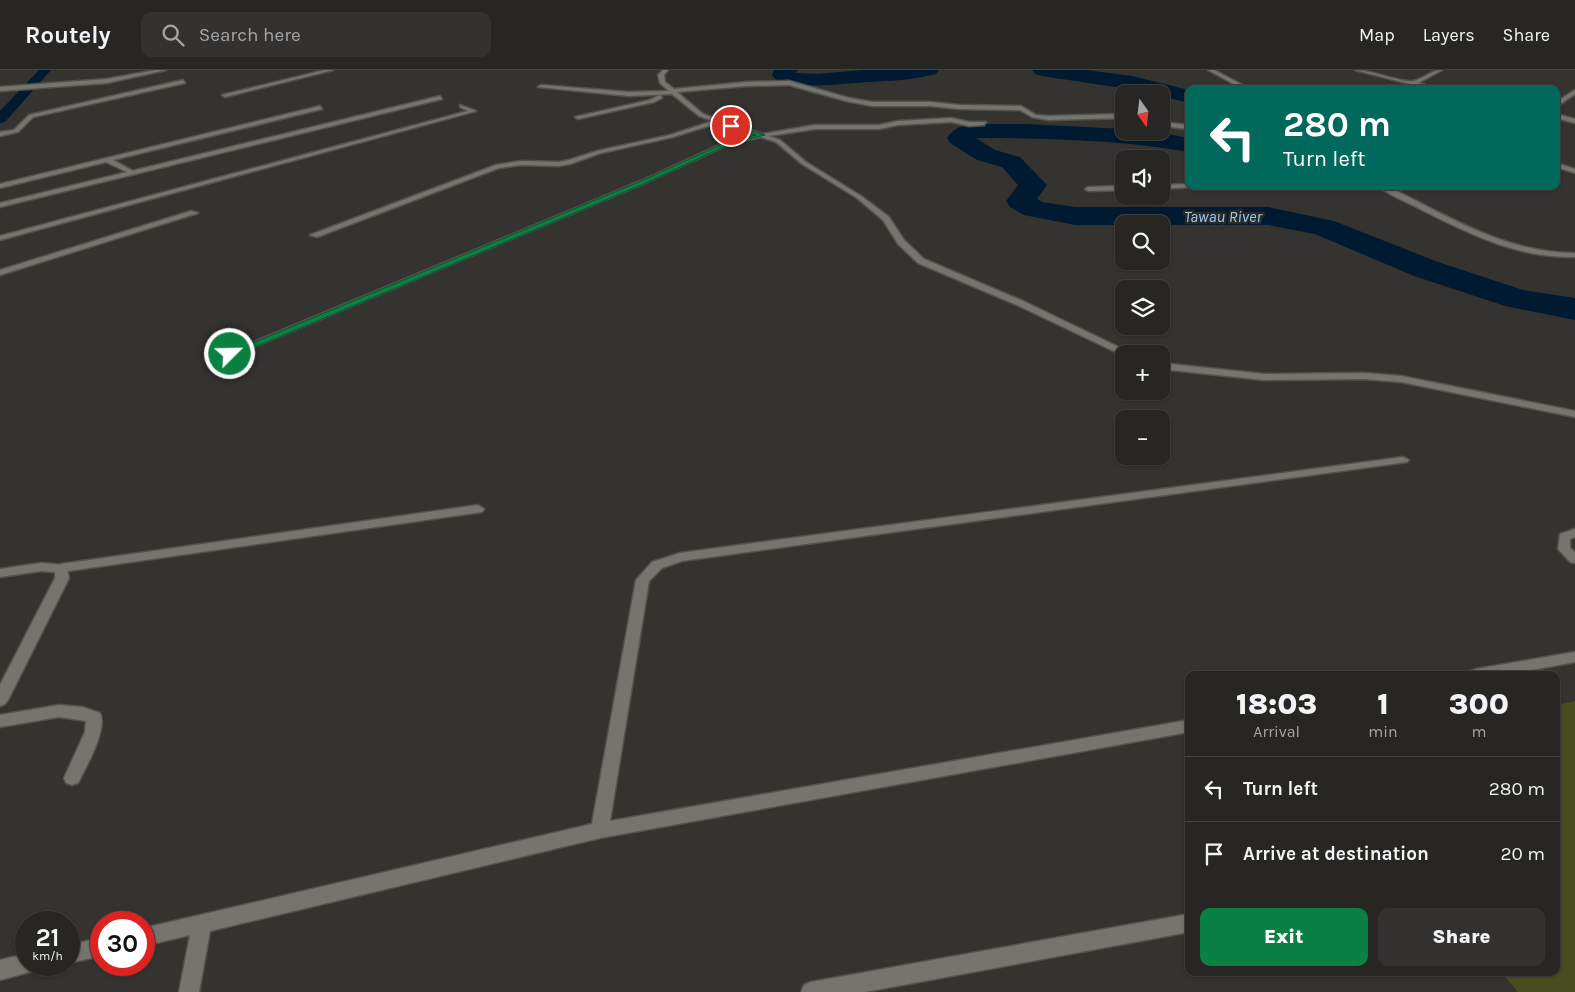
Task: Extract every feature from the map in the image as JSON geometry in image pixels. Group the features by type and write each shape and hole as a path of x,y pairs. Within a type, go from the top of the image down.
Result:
{"street":[{"path":"0,88 107,81 164,70"},
{"path":"225,95 330,70"},
{"path":"666,70 661,74 660,78 663,83 688,106 716,122 763,135 778,142 804,162 872,206 886,219 901,242 921,261 1020,302 1115,348"},
{"path":"1210,70 1240,85"},
{"path":"1357,70 1421,85"},
{"path":"1413,83 1440,70"},
{"path":"1,134 20,129 31,116 183,82"},
{"path":"541,88 629,94 661,94 752,83 788,84 858,103 1020,108 1034,116 1048,118 1115,116"},
{"path":"1560,102 1575,92"},
{"path":"578,117 652,101 660,97 661,94"},
{"path":"0,206 440,98"},
{"path":"0,238 473,111 462,106"},
{"path":"0,186 320,108"},
{"path":"1560,117 1575,120"},
{"path":"212,361 643,182 730,142 815,127 879,127 898,123 951,120 969,124 984,123"},
{"path":"314,235 498,166 521,163 559,164 570,162 599,152 671,136 716,122"},
{"path":"1170,125 1185,127"},
{"path":"109,160 133,173"},
{"path":"1560,166 1575,171"},
{"path":"1170,187 1185,186"},
{"path":"1088,188 1115,188"},
{"path":"1389,190 1436,214 1524,250 1546,255 1575,255"},
{"path":"0,273 194,213"},
{"path":"0,266 9,270"},
{"path":"1170,367 1264,377 1364,376 1401,379 1575,414"},
{"path":"600,830 643,580 657,565 680,557 1403,460"},
{"path":"0,573 41,567 61,568 144,554 478,509"},
{"path":"1575,534 1564,537 1564,549 1575,559"},
{"path":"0,700 62,578 61,568"},
{"path":"1498,671 1575,657"},
{"path":"0,720 60,710 77,711 94,717 93,732 72,778"},
{"path":"155,934 600,830 1185,727"},
{"path":"188,992 202,923"},
{"path":"811,992 1185,923"},
{"path":"0,970 15,967"}],"green space":[{"path":"1575,701 1575,992 1518,992 1505,976 1560,976 1560,704"}],"waterway":[{"path":"0,119 45,70"},
{"name":"Tawau River","path":"788,70 783,71 782,75 790,78 817,80 900,75 929,70"},
{"name":"Tawau River","path":"1042,70 1132,82 1185,96"},
{"name":"Tawau River","path":"1185,144 1142,137 1026,131 969,131 959,138 986,155 1011,162 1033,185 1020,201 1034,209 1075,216 1268,216 1323,227 1426,269 1517,299 1575,309"}],"route":[{"path":"230,354 643,182 708,151 730,142 763,135 731,126"}]}
